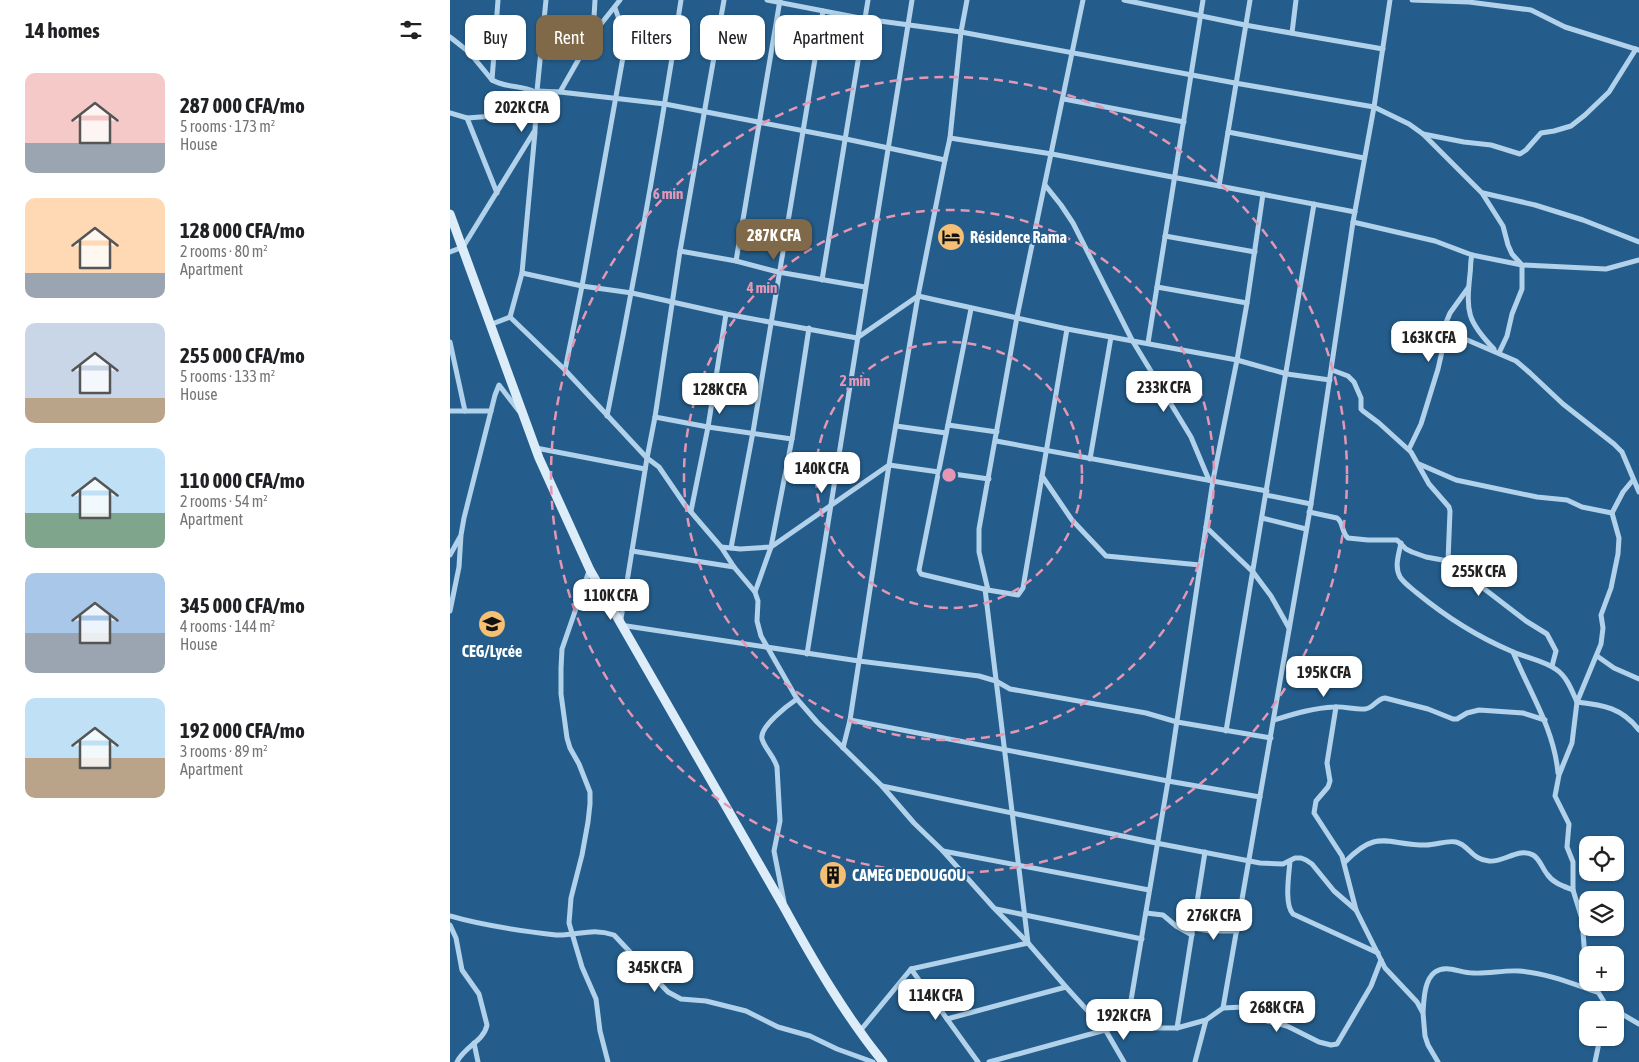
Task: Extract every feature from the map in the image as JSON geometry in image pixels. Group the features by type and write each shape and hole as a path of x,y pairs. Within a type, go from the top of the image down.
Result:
{"main road":[{"path":"450,214 536,448 558,502 590,570 786,909 812,959 883,1062"}],"street":[{"path":"492,80 498,0"},
{"path":"510,317 522,273 535,130 536,92 546,0"},
{"path":"594,15 595,0"},
{"path":"603,22 620,0"},
{"path":"607,416 632,293 681,0"},
{"path":"724,0 680,252 655,417 620,624 807,654 980,676 996,681 1010,689 1146,714 1177,722 1271,738"},
{"path":"767,0 780,1 842,15"},
{"path":"866,15 868,0"},
{"path":"807,654 912,0"},
{"path":"844,748 918,296 950,138 966,0"},
{"path":"1028,942 1004,750 987,589 979,552 979,529 1017,317 1064,99 1083,0"},
{"path":"1124,0 1245,26 1383,49"},
{"path":"1158,0 1158,8"},
{"path":"1148,343 1204,0"},
{"path":"1219,186 1250,0"},
{"path":"1292,33 1296,0"},
{"path":"1223,1008 1309,512 1353,222 1374,106 1390,0"},
{"path":"1412,0 1484,2 1531,10 1565,27 1638,49 1609,92 1572,126 1541,133 1520,154 1490,145 1423,134"},
{"path":"736,261 780,1"},
{"path":"565,370 625,46 625,36 614,8"},
{"path":"731,548 753,432 778,272 823,11"},
{"path":"882,22 961,32 1235,83 1374,106 1409,124 1423,134 1482,193 1503,226 1512,254 1522,265 1522,289 1509,323 1507,336 1497,352"},
{"path":"450,37 469,52 492,80 509,86 528,88 536,92 560,92 665,104 945,160"},
{"path":"560,92 578,60"},
{"path":"822,280 859,60"},
{"path":"450,113 467,118 494,116 536,92"},
{"path":"1064,99 1184,122"},
{"path":"467,118 497,193"},
{"path":"450,252 463,247 535,130"},
{"path":"1228,132 1364,158"},
{"path":"950,138 1052,154 1355,212"},
{"path":"1045,186 1073,223 1132,340 1191,437 1211,480"},
{"path":"1482,193 1535,205 1583,220 1639,242"},
{"path":"1127,1024 1156,843 1168,781 1206,527 1211,480 1248,303 1263,194"},
{"path":"1226,730 1314,204"},
{"path":"1353,222 1435,241 1472,255 1522,265 1606,269 1639,260"},
{"path":"1166,236 1255,252"},
{"path":"680,252 736,261 778,272 866,287"},
{"path":"1472,255 1467,301 1470,315 1479,334 1497,352"},
{"path":"522,273 857,338 918,296 1067,329 1237,360 1287,374 1330,380"},
{"path":"1157,287 1248,303"},
{"path":"1409,449 1421,424 1438,368 1443,347 1445,325 1450,314 1468,288"},
{"path":"971,309 919,570 921,574 987,589 1018,594 1022,592 1067,329"},
{"path":"691,512 708,427 726,314"},
{"path":"492,324 510,317"},
{"path":"510,317 565,370 647,458 659,467 691,512 721,547 734,567 755,592 758,601 758,626 766,647 797,698 1028,942 1106,1031 1124,1062"},
{"path":"755,592 770,547 792,439 809,328"},
{"path":"1444,330 1516,361 1563,404 1622,452 1639,492"},
{"path":"1090,459 1111,337"},
{"path":"450,342 453,370 465,411"},
{"path":"1332,370 1348,376 1354,382 1362,398 1361,409 1409,449 1429,484 1450,511 1448,561"},
{"path":"450,611 459,567 461,535 499,385 526,419"},
{"path":"450,411 491,411"},
{"path":"655,417 792,439"},
{"path":"948,425 997,432"},
{"path":"896,426 946,433"},
{"path":"996,441 1211,480 1310,504"},
{"path":"536,448 645,469"},
{"path":"1419,464 1456,480 1537,497 1567,500 1582,507 1612,513"},
{"path":"721,547 740,549 770,547 889,466 989,479"},
{"path":"1042,476 1072,520 1106,556 1200,565"},
{"path":"1584,946 1582,919 1573,890 1573,862 1567,842 1569,824 1555,796 1558,775 1572,743 1578,702 1597,656 1603,634 1601,615 1611,588 1618,554 1619,538 1612,513 1623,492 1633,480"},
{"path":"1309,512 1337,518 1340,520 1344,533 1348,538 1397,540 1412,552 1448,561 1547,634 1556,651 1552,666"},
{"path":"1262,518 1306,528"},
{"path":"1206,527 1253,572 1271,596 1289,628"},
{"path":"450,555 461,535"},
{"path":"1401,543 1397,565 1400,577 1406,584 1462,625 1513,652 1552,666 1562,674 1578,702"},
{"path":"632,551 734,567"},
{"path":"590,570 562,649 561,694 567,738 590,792 590,804 582,855 570,908 569,923 582,966 596,999 600,1031 608,1062"},
{"path":"1513,652 1552,738 1558,775"},
{"path":"1597,656 1614,668 1639,679"},
{"path":"786,909 774,850 780,821 777,767 776,761 762,740 762,734 763,730 777,715 797,698"},
{"path":"1274,720 1303,711 1336,707 1367,709 1372,707 1381,698 1428,709 1453,719 1479,710 1523,713 1545,720"},
{"path":"1578,702 1600,704 1614,709 1625,716 1639,730"},
{"path":"1336,707 1327,763 1330,781 1316,801 1314,812 1333,839 1345,862 1356,910 1385,968 1417,1002 1423,1013"},
{"path":"850,720 1260,797"},
{"path":"882,786 1156,843 1275,865 1290,862 1297,858 1309,861 1334,891 1356,910"},
{"path":"1345,862 1362,847 1382,840 1423,845 1457,842 1479,859 1486,861 1498,861 1505,857 1531,854 1539,861 1551,879 1573,890"},
{"path":"943,851 1149,890"},
{"path":"1177,1028 1205,852"},
{"path":"1290,862 1288,895 1290,911 1378,953"},
{"path":"994,908 1142,939"},
{"path":"1146,913 1163,915 1176,926 1192,935"},
{"path":"450,916 465,921 498,927 558,935 586,931 602,931 614,934 668,992 674,996 681,999 706,1001 746,1010 778,1026 810,1036 837,1049 873,1062"},
{"path":"450,925 456,938 462,970 479,994 486,1019 486,1031 463,1052 457,1062"},
{"path":"1193,928 1210,931 1237,931"},
{"path":"860,1031 911,969 1028,942"},
{"path":"989,1062 1127,1024 1156,1028 1177,1028 1206,1020 1223,1008 1243,1007 1251,1010 1266,1021 1287,1026 1319,1042 1330,1045 1337,1044 1366,994 1381,959"},
{"path":"1438,1062 1425,1036 1423,1013 1427,985 1431,976 1436,972 1448,968 1472,974 1518,971 1545,974 1597,992 1603,1001"},
{"path":"911,969 978,1062"},
{"path":"947,1019 1066,987"},
{"path":"1624,1015 1639,1024"},
{"path":"1195,1062 1206,1020"},
{"path":"474,1043 478,1062"},
{"path":"1595,1062 1598,1046"}],"place":[{"name":"Résidence Rama","path":"951,237"},
{"name":"CEG/Lycée","path":"492,624"},
{"name":"CAMEG DEDOUGOU","path":"833,875"}]}
